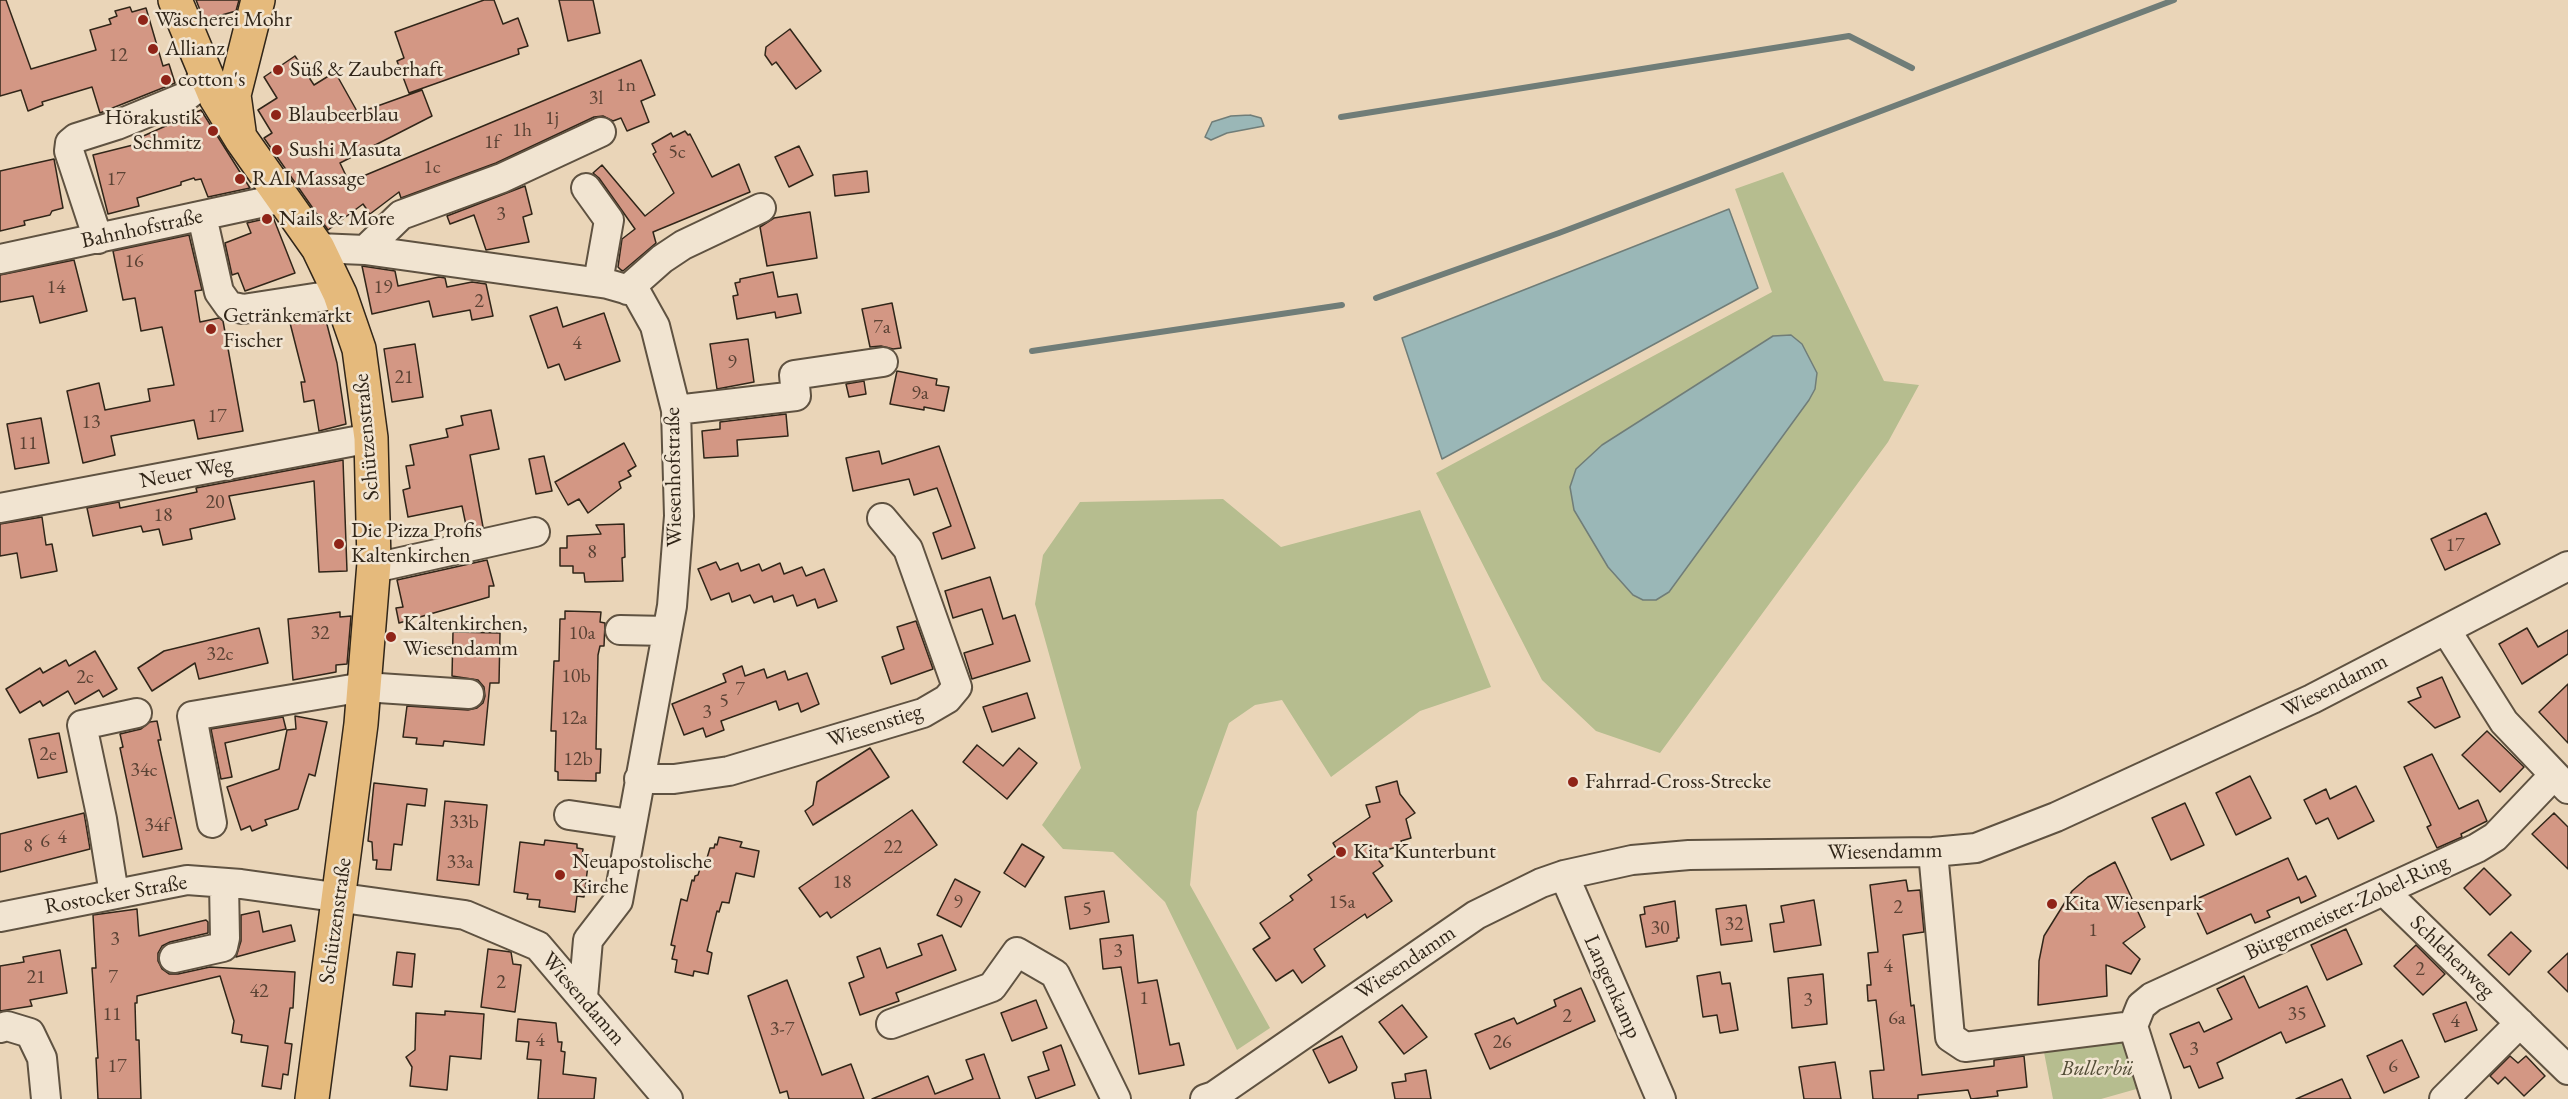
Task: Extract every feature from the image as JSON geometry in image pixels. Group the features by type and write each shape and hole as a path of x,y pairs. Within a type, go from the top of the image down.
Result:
{"main road":[{"name":"Schützenstraße","path":"175,0 216,98 241,139 318,248 340,294 359,349 371,438 374,568 364,687 340,899 312,1099"},
{"path":"241,139 234,95 258,0"},
{"path":"205,72 215,76 229,74 241,68"}],"street":[{"path":"98,239 69,151 70,144 76,138 117,125 185,97 196,89 205,72"},
{"path":"365,250 401,215 502,178 601,132"},
{"path":"586,188 609,220 598,282"},
{"name":"Bahnhofstraße","path":"0,259 283,198"},
{"path":"318,248 365,250 598,282 627,290 662,259 683,245 760,208"},
{"path":"202,216 219,292 230,306 243,309 340,294"},
{"name":"Wiesenhofstraße","path":"588,940 618,901 630,824 672,606 679,516 676,410 655,326 636,292 627,290"},
{"path":"676,410 796,396 794,375 883,362"},
{"name":"Neuer Weg","path":"0,508 371,438"},
{"name":"Wiesenstieg","path":"639,779 674,779 729,771 923,713 947,699 957,687 908,549 882,518"},
{"path":"374,568 535,532"},
{"name":"Wiesendamm","path":"1205,1099 1214,1096 1476,915 1564,875 1632,860 1689,855 1933,852 1976,849 2056,817 2312,699 2568,566"},
{"path":"620,630 667,631"},
{"name":"Bürgermeister-Zobel-Ring","path":"2133,1026 2141,1006 2152,997 2477,848 2494,837 2561,782 2504,722 2446,630"},
{"path":"212,822 192,716 364,687 469,694"},
{"path":"114,894 102,819 82,725 137,713"},
{"path":"569,815 630,824"},
{"path":"1933,852 1950,1037 1965,1047 2133,1026 2156,1099"},
{"name":"Langenkamp","path":"1564,875 1661,1099"},
{"name":"Rostocker Straße","path":"0,917 187,880 340,899"},
{"path":"174,957 223,947 225,938 224,883"},
{"name":"Schlehenweg","path":"2385,892 2568,1070"},
{"name":"Wiesendamm","path":"340,899 465,915 537,946 668,1099"},
{"path":"537,946 588,940 583,997"},
{"path":"891,1024 993,987 1017,952 1055,975 1116,1099"},
{"path":"2444,1099 2520,1023"},
{"path":"0,1028 7,1026 30,1033 42,1058 46,1099"}],"green space":[{"path":"1783,172 1884,381 1919,385 1888,442 1660,753 1596,731 1542,680 1436,473 1772,292 1735,189","holes":["1791,335 1815,389 1669,592 1602,445 1773,336"]},
{"path":"1223,499 1281,547 1420,510 1491,687 1420,711 1331,777 1282,700 1255,705 1229,723 1197,812 1190,885 1270,1028 1237,1050 1165,902 1113,852 1063,849 1042,825 1081,768 1035,604 1043,555 1080,502"},
{"name":"Bullerbü","path":"2125,1035 2140,1088 2101,1099 2053,1099 2043,1047"}],"water":[{"path":"1250,115 1261,118 1264,126 1227,133 1211,140 1205,137 1212,122 1231,116"},
{"path":"1729,209 1758,288 1442,459 1402,338"},
{"path":"1791,335 1802,344 1817,373 1815,389 1809,400 1669,592 1656,600 1643,600 1633,595 1608,567 1574,510 1570,487 1576,469 1602,445 1773,336"}],"building":[{"path":"0,0 6,0 31,69 96,50 90,30 111,24 109,19 117,16 115,11 130,7 132,12 146,8 163,66 169,64 175,83 100,113 92,87 42,102 43,105 28,111 21,90 0,96"},
{"path":"196,0 239,0 236,11 204,20"},
{"path":"484,0 494,0 503,24 518,18 528,46 518,49 519,54 409,93 397,61 404,58 395,32"},
{"path":"559,0 593,0 600,33 568,41"},
{"path":"790,29 821,71 796,89 776,62 772,65 765,55 766,47"},
{"path":"295,56 314,85 335,72 358,113 422,90 432,116 340,163 349,182 641,60 655,95 641,101 649,122 627,131 621,118 613,121 603,116 594,117 496,163 401,198 399,192 370,214 363,204 328,230 264,138 272,133 258,110 277,98 264,77"},
{"path":"201,110 250,188 208,197 201,179 195,180 194,178 181,182 181,185 137,198 139,206 108,214 93,155 141,143 139,138"},
{"path":"685,131 688,135 690,134 712,177 739,164 750,192 653,232 656,243 623,271 618,267 622,239 635,229 599,178 593,173 602,165 645,216 674,193 653,154 656,152 652,144 671,133 673,137"},
{"path":"799,146 813,175 789,187 775,157"},
{"path":"54,159 63,208 52,211 50,215 24,221 25,225 0,231 0,171"},
{"path":"867,171 869,192 835,196 833,175"},
{"path":"525,186 532,214 523,217 529,242 486,250 474,215 450,224 447,216"},
{"path":"810,212 817,258 767,266 760,227 774,218"},
{"path":"273,217 295,273 245,291 238,273 232,275 225,243 251,233 247,223"},
{"path":"189,235 202,290 195,291 200,322 219,318 223,321 243,431 198,439 194,420 111,436 115,455 83,463 67,391 99,383 105,410 150,401 148,389 174,385 162,327 141,331 135,298 123,300 113,251"},
{"path":"74,260 87,311 40,323 33,296 0,302 0,275"},
{"path":"362,266 395,271 398,286 439,277 445,278 447,287 472,282 486,284 493,316 472,320 470,310 433,317 429,301 372,314"},
{"path":"773,272 778,297 797,294 801,313 776,318 775,312 737,319 733,296 738,295 735,283 740,282 740,279"},
{"path":"892,303 901,348 870,347 862,309"},
{"path":"557,307 563,327 604,313 620,361 565,380 559,364 548,368 530,316"},
{"path":"324,313 337,363 346,424 319,431 314,400 304,402 301,382 305,382 289,319"},
{"path":"748,339 754,382 717,389 710,344"},
{"path":"415,344 423,397 392,402 384,349"},
{"path":"897,371 937,379 936,385 949,387 944,411 890,404"},
{"path":"864,381 866,394 849,397 846,384"},
{"path":"491,410 499,449 470,455 483,527 467,530 462,506 408,517 403,490 410,488 406,466 414,465 410,445 448,437 446,429 463,425 461,416"},
{"path":"786,414 788,436 737,440 738,456 704,458 702,431 720,429 720,422"},
{"path":"41,418 49,463 15,469 7,424"},
{"path":"624,443 636,466 628,471 631,476 619,482 621,488 588,513 579,499 568,505 555,482"},
{"path":"939,446 975,548 942,559 933,533 951,526 937,488 914,495 909,479 853,491 846,458 879,451 882,464"},
{"path":"544,456 552,491 536,494 529,459"},
{"path":"343,460 347,571 319,572 314,481 229,496 235,519 190,529 192,539 163,545 159,529 143,532 141,526 93,536 87,508 119,502 120,508 197,492 196,488"},
{"path":"2486,513 2500,544 2445,570 2431,539"},
{"path":"42,517 46,545 52,544 57,571 21,578 17,553 0,556 0,524"},
{"path":"624,524 623,581 585,582 584,573 573,573 573,566 560,566 560,548 567,548 567,536 601,534 596,525"},
{"path":"487,560 494,586 489,586 489,597 399,623 396,608 403,607 397,580"},
{"path":"716,562 720,570 738,563 741,571 759,564 762,571 780,563 784,574 802,567 806,576 824,569 837,601 818,608 815,599 797,606 793,595 774,602 772,596 754,603 750,595 732,602 729,593 711,600 698,569"},
{"path":"990,577 1003,619 1015,615 1030,661 972,679 964,653 993,644 982,609 953,618 945,591"},
{"path":"565,611 601,612 600,622 605,623 604,646 600,646 598,655 596,749 601,749 600,773 596,773 596,781 558,780 558,772 555,771 556,731 551,731 554,661 559,661 560,619 565,619"},
{"path":"340,612 340,617 351,616 347,664 336,665 336,672 293,680 288,619"},
{"path":"916,621 933,669 891,684 882,657 904,649 897,627"},
{"path":"259,628 268,663 199,679 195,663 152,691 138,668 164,651"},
{"path":"2527,628 2538,647 2568,630 2568,654 2522,684 2499,644"},
{"path":"453,632 500,633 499,683 490,683 484,745 444,741 443,746 416,744 417,738 403,737 407,706 468,710 477,708 483,703 484,687 478,680 452,676"},
{"path":"95,651 117,689 103,697 99,690 75,704 68,691 43,706 40,701 20,713 6,689 40,668 43,673 66,660 69,666"},
{"path":"742,666 745,676 764,669 767,678 785,671 788,680 807,673 819,704 801,712 798,703 779,710 776,701 721,721 724,730 706,737 703,728 684,735 672,704 726,682 723,674"},
{"path":"2442,677 2460,717 2435,728 2408,702 2421,697 2417,688"},
{"path":"2568,684 2568,743 2539,712"},
{"path":"1027,693 1035,718 992,732 983,707"},
{"path":"295,716 327,722 315,776 309,774 298,809 265,820 267,825 252,831 250,826 241,830 227,787 279,769 287,730 296,729"},
{"path":"283,717 286,729 225,743 232,777 221,779 211,729"},
{"path":"157,721 161,740 158,740 182,849 143,857 120,748 123,747 120,734 141,729 150,722"},
{"path":"2487,731 2524,767 2500,792 2462,755"},
{"path":"59,733 67,772 38,778 29,739"},
{"path":"977,745 1003,766 1019,748 1037,763 1007,799 963,762"},
{"path":"870,748 889,777 813,825 805,811 813,805 817,782"},
{"path":"2432,754 2459,809 2478,800 2487,821 2461,834 2462,837 2437,848 2427,827 2431,825 2404,767"},
{"path":"2250,776 2271,818 2236,835 2216,793"},
{"path":"1397,781 1400,794 1415,813 1406,819 1411,838 1401,841 1402,846 1373,853 1383,866 1373,873 1392,901 1367,918 1365,914 1314,949 1325,966 1302,983 1293,970 1276,981 1253,949 1270,938 1260,923 1293,900 1290,896 1312,880 1308,875 1339,853 1333,843 1370,817 1366,805 1380,802 1376,787"},
{"path":"374,783 427,789 425,806 407,804 402,845 394,844 391,870 376,869 377,860 373,860 372,842 368,841"},
{"path":"2356,786 2374,821 2338,839 2328,818 2316,824 2304,800 2326,789 2330,799"},
{"path":"445,801 487,805 479,885 437,880"},
{"path":"2185,803 2204,845 2171,860 2152,818"},
{"path":"912,810 937,845 831,918 827,912 820,917 799,888"},
{"path":"84,813 90,849 0,872 0,834"},
{"path":"2554,813 2568,827 2568,869 2532,834"},
{"path":"719,837 742,842 740,847 759,851 754,877 736,873 729,903 722,902 719,912 717,911 707,951 712,953 708,974 694,971 693,976 675,972 677,960 672,959 675,946 671,945 681,899 687,901 692,880 694,881 695,876 698,875 710,848 717,845"},
{"path":"545,840 577,844 577,848 583,849 582,856 589,857 584,897 577,896 575,912 539,907 540,900 527,899 528,894 514,892 520,842 544,845"},
{"path":"1022,844 1044,857 1025,887 1004,873"},
{"path":"2288,858 2298,880 2306,876 2316,896 2301,903 2299,897 2267,911 2270,917 2255,923 2251,914 2207,934 2192,901"},
{"path":"2115,862 2145,927 2123,943 2140,959 2131,974 2106,965 2107,996 2038,1005 2039,961 2044,936 2072,891 2088,877"},
{"path":"2484,868 2511,895 2490,915 2464,888"},
{"path":"955,879 980,892 961,927 937,915"},
{"path":"1906,880 1908,891 1920,890 1924,932 1903,935 1922,1075 1994,1066 1994,1060 2024,1056 2027,1087 1997,1091 1998,1096 1971,1099 1968,1090 1918,1095 1918,1099 1873,1099 1870,1071 1884,1070 1876,1000 1868,1001 1867,985 1871,985 1868,953 1878,952 1870,885"},
{"path":"1104,891 1109,922 1070,929 1065,897"},
{"path":"1814,900 1821,945 1774,952 1770,924 1784,922 1781,906"},
{"path":"1675,901 1679,938 1677,941 1646,947 1640,915 1645,914 1644,907"},
{"path":"1746,905 1752,941 1721,945 1716,909"},
{"path":"137,909 139,936 206,920 208,922 208,933 162,946 158,953 158,961 162,969 169,974 210,967 295,972 293,1008 290,1008 285,1043 292,1044 288,1075 283,1074 281,1089 262,1086 268,1046 241,1042 242,1035 232,1033 234,1021 220,976 137,996 137,1003 135,1003 136,1040 139,1040 141,1099 98,1099 96,1058 98,1058 92,968 96,968 93,915"},
{"path":"259,911 263,932 291,925 295,941 236,957 241,941 241,915"},
{"path":"2346,929 2362,964 2327,980 2311,945"},
{"path":"2511,932 2531,951 2509,975 2488,955"},
{"path":"942,935 956,970 896,993 899,1001 860,1015 849,983 864,977 857,957 880,948 887,968 922,955 918,944"},
{"path":"1133,935 1138,983 1157,980 1170,1045 1179,1043 1184,1065 1139,1074 1121,967 1103,969 1100,939"},
{"path":"2416,945 2445,974 2423,995 2394,966"},
{"path":"488,949 511,952 513,964 521,965 515,1012 481,1007"},
{"path":"60,950 67,993 30,1000 32,1006 0,1011 0,966 24,962 23,957"},
{"path":"397,952 415,954 412,987 393,985"},
{"path":"2568,953 2568,992 2548,972"},
{"path":"1720,972 1722,984 1730,983 1738,1030 1720,1033 1717,1015 1703,1017 1697,976"},
{"path":"1823,974 1827,1024 1792,1028 1788,978"},
{"path":"2244,976 2259,1008 2307,986 2325,1026 2286,1043 2281,1032 2217,1063 2223,1078 2199,1088 2190,1066 2184,1068 2170,1034 2199,1022 2204,1032 2232,1019 2217,989"},
{"path":"787,980 822,1075 851,1064 864,1099 789,1099 787,1091 780,1093 748,996"},
{"path":"1581,988 1595,1021 1490,1069 1475,1034 1514,1018 1517,1024 1556,1006 1554,1000"},
{"path":"1036,1000 1047,1028 1012,1041 1001,1013"},
{"path":"2466,1002 2477,1030 2445,1042 2433,1014"},
{"path":"1402,1005 1427,1037 1404,1054 1379,1022"},
{"path":"445,1011 484,1014 481,1059 450,1056 447,1090 410,1086 412,1067 406,1057 415,1050 416,1013 445,1015"},
{"path":"518,1019 556,1023 558,1042 562,1042 561,1051 565,1052 563,1074 596,1078 594,1099 538,1099 541,1060 527,1059 529,1042 516,1041"},
{"path":"1342,1036 1357,1067 1356,1070 1329,1083 1313,1050"},
{"path":"2402,1040 2419,1077 2384,1093 2367,1056"},
{"path":"1061,1045 1075,1085 1036,1099 1028,1077 1049,1070 1043,1052"},
{"path":"984,1054 1000,1099 872,1099 928,1076 935,1094 973,1079 966,1060"},
{"path":"2510,1056 2518,1063 2526,1056 2545,1076 2524,1096 2505,1077 2498,1084 2490,1076"},
{"path":"1835,1062 1841,1099 1804,1099 1799,1067"},
{"path":"1426,1070 1431,1099 1395,1099 1392,1083 1406,1081 1405,1074"},
{"path":"2342,1079 2351,1099 2296,1099"}],"waterway":[{"path":"1376,298 1559,233 2174,0"},
{"path":"1341,117 1849,36 1912,68"},
{"path":"1032,351 1342,305"}],"place":[{"name":"Wäscherei Mohr","path":"143,20"},
{"name":"Allianz","path":"153,49"},
{"name":"Süß & Zauberhaft","path":"278,70"},
{"name":"cotton's","path":"166,80"},
{"name":"Blaubeerblau","path":"276,115"},
{"name":"Hörakustik Schmitz","path":"213,131"},
{"name":"Sushi Masuta","path":"277,150"},
{"name":"RAI Massage","path":"240,179"},
{"name":"Nails & More","path":"267,219"},
{"name":"Getränkemarkt Fischer","path":"211,329"},
{"name":"Die Pizza Profis Kaltenkirchen","path":"339,544"},
{"name":"Kaltenkirchen, Wiesendamm","path":"391,637"},
{"name":"Fahrrad-Cross-Strecke","path":"1573,782"},
{"name":"Kita Kunterbunt","path":"1341,852"},
{"name":"Neuapostolische Kirche","path":"560,875"},
{"name":"Kita Wiesenpark","path":"2052,904"}]}
